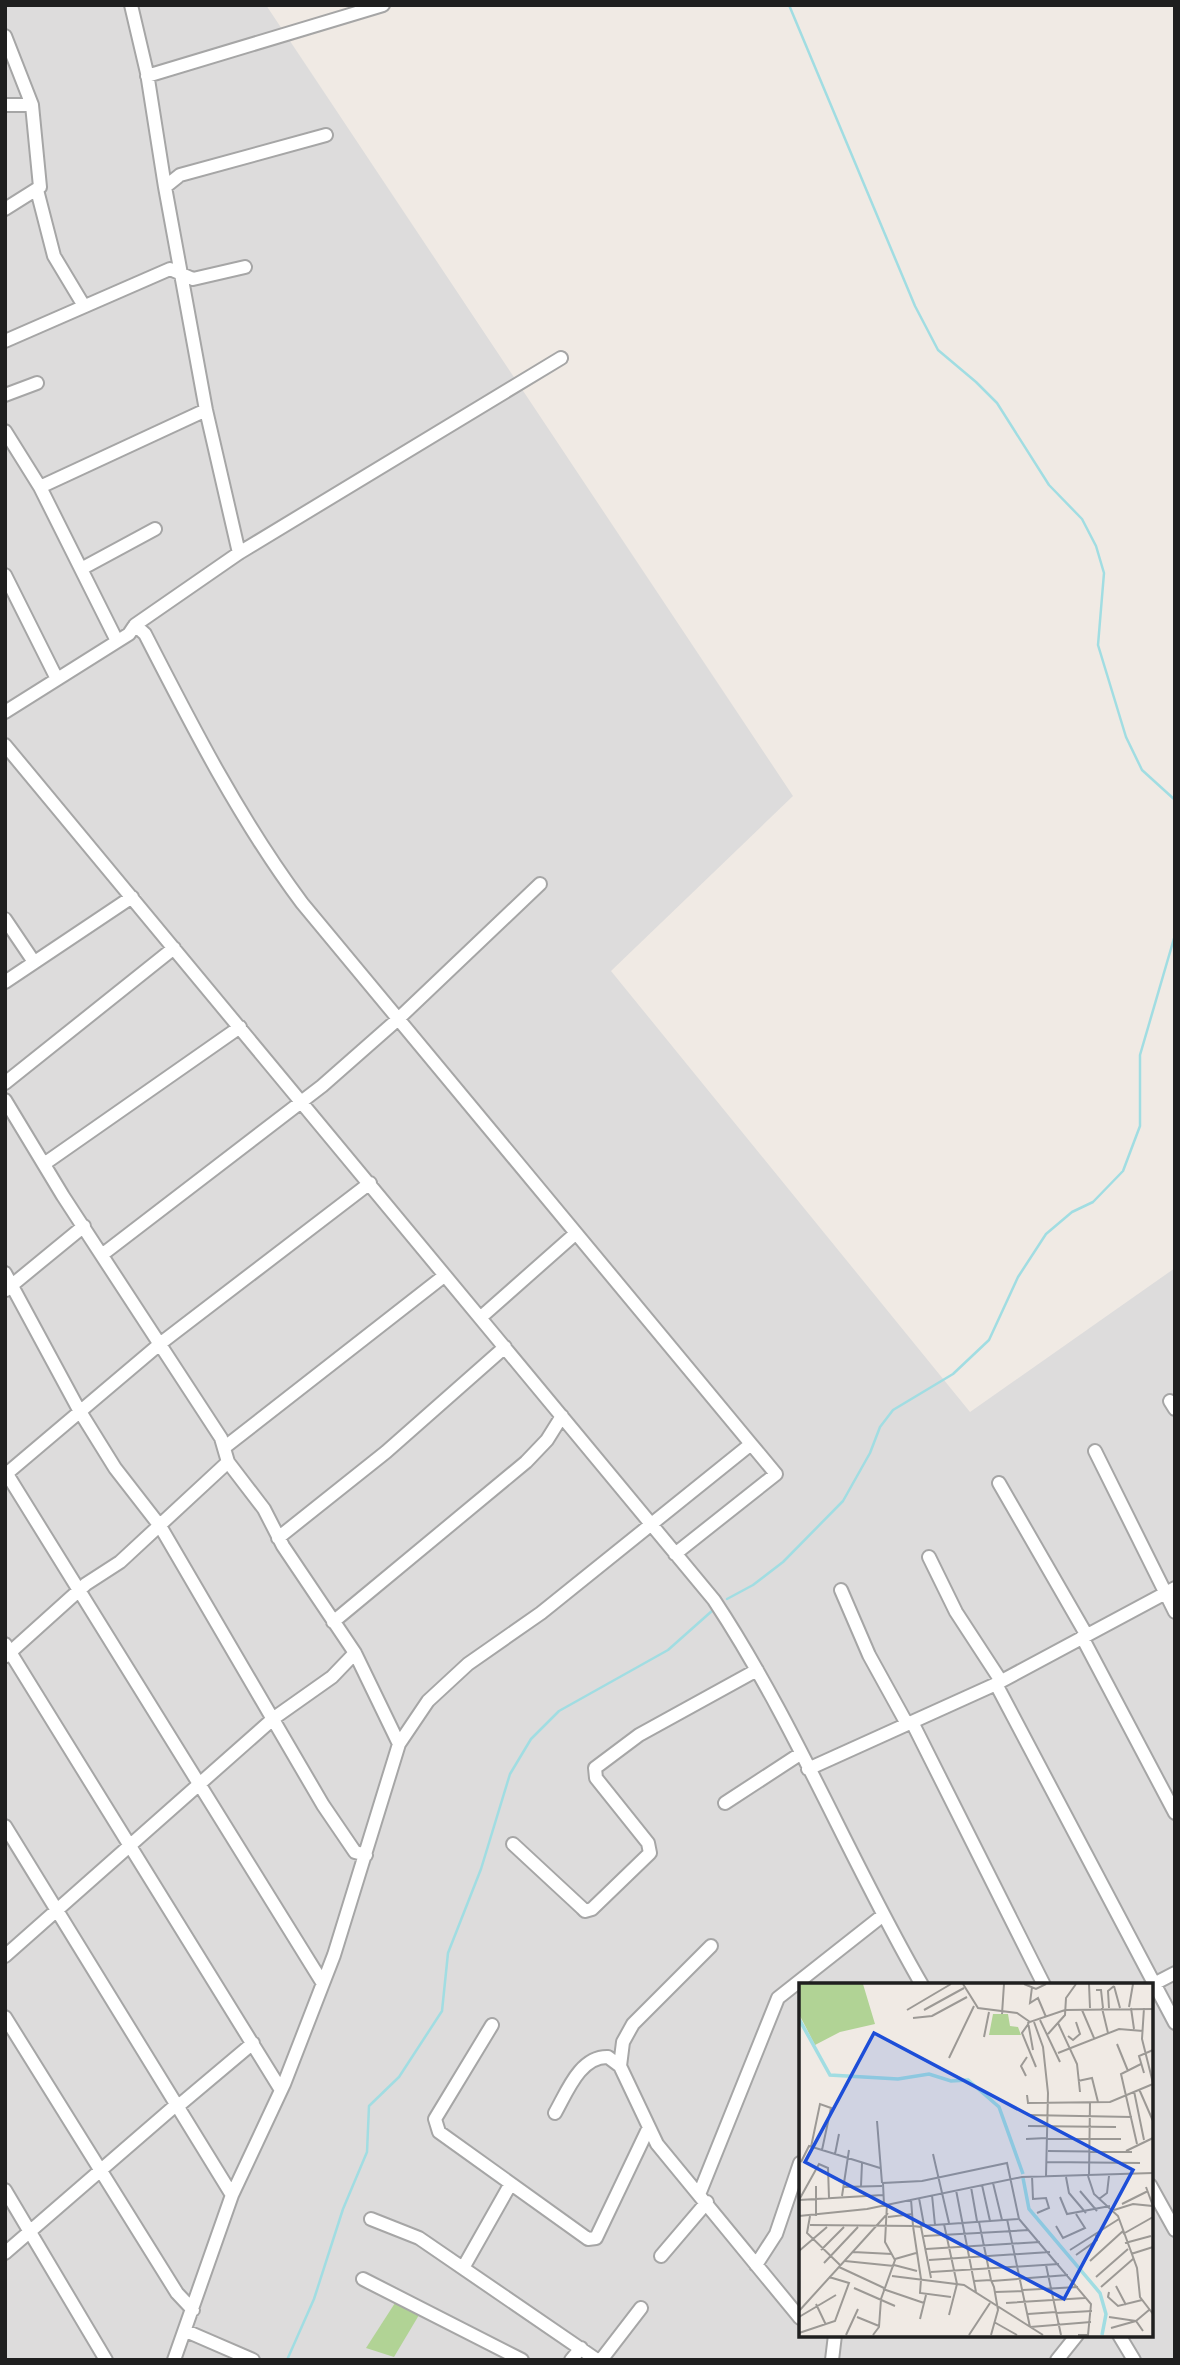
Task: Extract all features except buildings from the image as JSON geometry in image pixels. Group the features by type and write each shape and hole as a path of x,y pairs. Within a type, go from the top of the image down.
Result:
{"street":[{"path":"131,5 147,76 206,410 239,553"},
{"path":"147,76 383,5"},
{"path":"5,36 32,104 41,180 37,190 54,256 84,306"},
{"path":"5,104 32,104"},
{"path":"165,187 170,180 180,175 326,135"},
{"path":"5,209 37,190"},
{"path":"5,341 170,269 193,279 245,267"},
{"path":"5,712 117,641 135,625 239,553 561,358"},
{"path":"5,395 37,383"},
{"path":"40,487 206,410"},
{"path":"5,431 40,487 117,641"},
{"path":"81,569 155,529"},
{"path":"5,575 57,679"},
{"path":"135,625 145,634 265,852 397,1020 776,1474 675,1554"},
{"path":"5,746 714,1600 757,1670 882,1916 921,1983"},
{"path":"103,1254 302,1101 397,1020 540,884"},
{"path":"5,982 132,897"},
{"path":"5,919 34,962"},
{"path":"5,1083 174,948"},
{"path":"44,1164 240,1027"},
{"path":"5,1100 161,1343 225,1447 228,1462 264,1509 278,1538 355,1653 399,1744"},
{"path":"322,1982 6,1473 161,1343 370,1183"},
{"path":"84,1226 7,1283 79,1410 115,1468 160,1526 342,1833 355,1852 366,1855"},
{"path":"480,1318 575,1234"},
{"path":"225,1447 444,1276"},
{"path":"278,1538 386,1452 505,1347"},
{"path":"332,1622 526,1462 547,1440 562,1416"},
{"path":"174,2360 232,2195 281,2090 334,1955 399,1744 428,1701 468,1664 541,1613 649,1523 751,1444"},
{"path":"1095,1451 1170,1591 1175,1612"},
{"path":"228,1462 160,1526 7,1650 281,2090"},
{"path":"999,1483 1084,1636 1175,1812"},
{"path":"929,1557 961,1620 985,1651 1151,1983"},
{"path":"841,1590 869,1655 909,1723 1043,1983"},
{"path":"808,1769 999,1683 1170,1591"},
{"path":"5,1956 274,1718 332,1677 355,1653"},
{"path":"513,1844 582,1908 586,1911 592,1909 650,1853 648,1843 596,1778 595,1768 639,1735 757,1670"},
{"path":"725,1803 800,1754"},
{"path":"5,1826 232,2195"},
{"path":"661,2256 703,2197 778,1998 882,1916"},
{"path":"711,1946 633,2024 622,2042 621,2066 657,2144 799,2317"},
{"path":"1175,1973 1152,1985 1175,2023"},
{"path":"5,2017 177,2293 193,2310"},
{"path":"492,2025 435,2119 434,2125 439,2132 510,2185 588,2239 596,2238 649,2127"},
{"path":"5,2253 253,2043"},
{"path":"555,2113 578,2072 592,2060 608,2057 621,2066"},
{"path":"756,2265 776,2234 799,2166"},
{"path":"463,2268 510,2185"},
{"path":"1152,2189 1175,2230"},
{"path":"5,2190 106,2360"},
{"path":"371,2219 418,2238 599,2360 641,2308"},
{"path":"363,2279 523,2360"},
{"path":"186,2331 253,2360"},
{"path":"832,2360 833,2337"},
{"path":"1057,2360 1075,2337"},
{"path":"1120,2337 1134,2360"},
{"path":"571,2360 581,2348"}],"shaded area":[{"path":"5,5 266,5 793,796 611,971 970,1412 1175,1268 1175,2360 5,2360"}],"green space":[{"path":"395,2303 419,2315 394,2357 366,2348"}],"waterway":[{"path":"789,5 915,306 938,350 997,403 1049,485 1082,519 1096,546 1104,573 1098,645 1126,737 1142,770 1175,800"},
{"path":"727,1599 753,1585 783,1562 843,1501 870,1453 880,1427 893,1410 953,1374 989,1340 1018,1277 1046,1234 1072,1212 1093,1202 1123,1171 1140,1126 1140,1055 1175,935"},
{"path":"287,2360 314,2299 343,2209 367,2152 369,2106 399,2077 442,2011 448,1953 481,1869 510,1774 531,1739 559,1711 668,1650 713,1610"}]}
